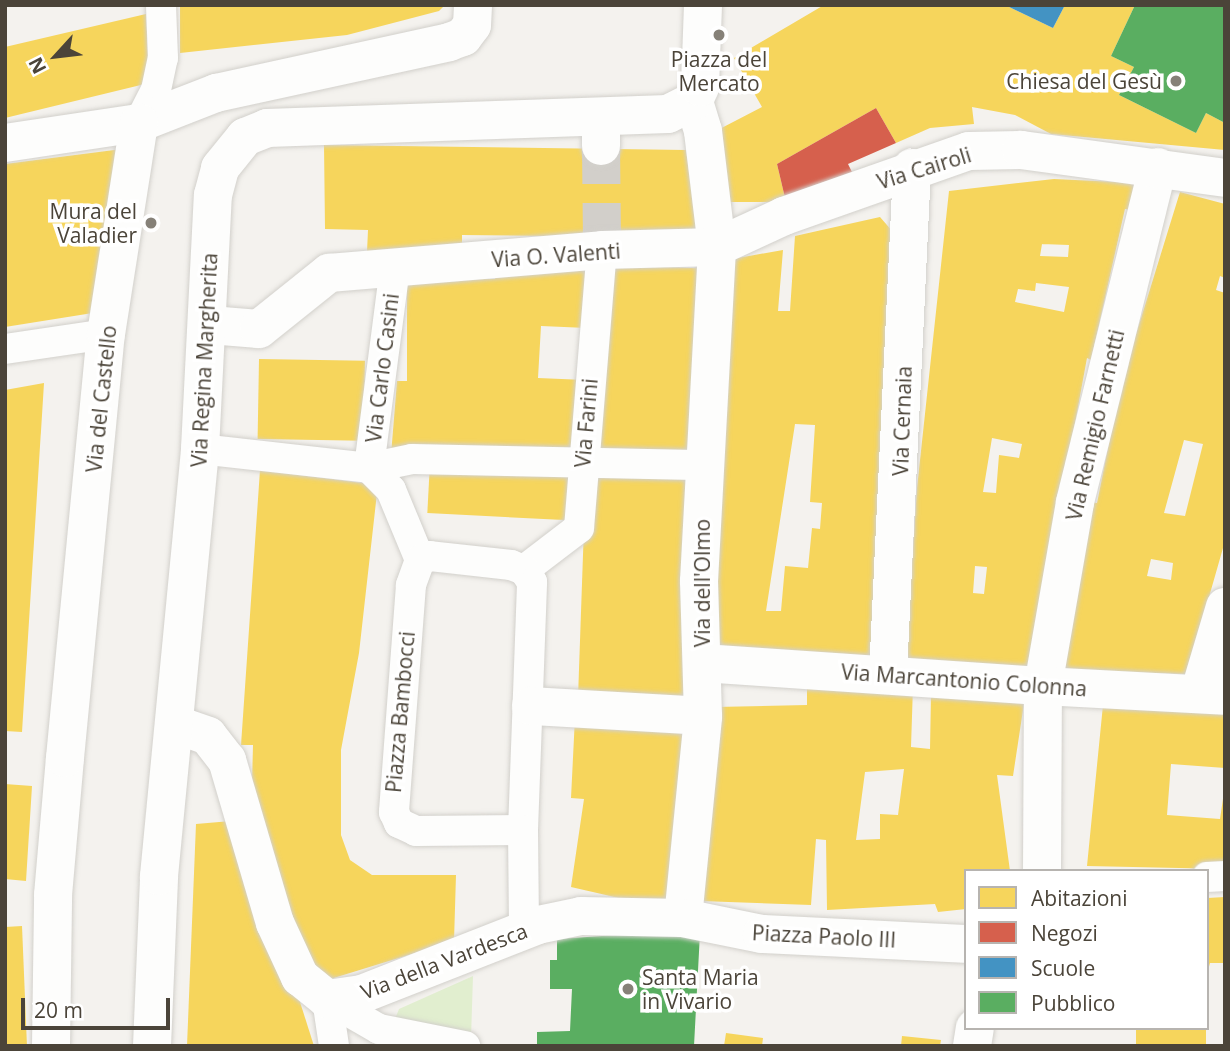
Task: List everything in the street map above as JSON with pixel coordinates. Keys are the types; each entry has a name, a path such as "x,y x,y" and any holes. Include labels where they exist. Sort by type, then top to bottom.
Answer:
{"street":[{"path":"5,143 139,123 216,93 449,42 463,37 472,25 473,5"},
{"path":"694,101 700,87 703,5"},
{"name":"Via Regina Margherita","path":"152,1046 159,876 210,325 213,195 220,168 245,137 267,128 601,132 668,114 694,101"},
{"name":"Via dell'Olmo","path":"683,918 703,716 699,581 717,247 703,131 694,101"},
{"name":"Via del Castello","path":"51,1046 57,850 106,334 139,123"},
{"name":"Via Cairoli","path":"717,247 912,168 969,151 997,149 1158,167 1225,178"},
{"name":"Via Remigio Farnetti","path":"1042,869 1043,686 1076,502 1158,167"},
{"name":"Via Cernaia","path":"888,674 912,168"},
{"name":"Via O. Valenti","path":"210,325 259,329 329,273 602,243 717,247"},
{"path":"1212,695 1225,607"},
{"name":"Via Marcantonio Colonna","path":"703,663 1212,695"},
{"path":"531,706 703,716"},
{"path":"174,724 208,736 227,760 275,923 300,977 327,999"},
{"name":"Via della Vardesca","path":"327,999 362,994 524,931 581,916 683,918"},
{"name":"Piazza Paolo III","path":"683,918 762,934 964,944"}],"lane":[{"path":"139,123 156,90 163,58 161,5"},
{"name":"Via Farini","path":"524,570 579,528 582,461 602,243"},
{"name":"Via Carlo Casini","path":"369,468 395,267"},
{"path":"5,349 106,334"},
{"path":"200,449 369,468 412,459 704,465"},
{"path":"369,468 391,490 420,560 441,555 524,570 534,594 531,706 523,830 524,931"},
{"name":"Piazza Bambocci","path":"420,560 411,585 394,813 399,823 416,831 523,830"},
{"path":"327,999 334,1046"},
{"path":"327,999 379,1029 465,1046"}],"green space":[{"path":"473,976 471,1038 395,1019 399,1009"}],"building: Abitazioni":[{"path":"180,5 445,5 439,11 347,35 180,53"},
{"path":"824,5 1005,5 1053,28 1065,5 1135,5 1111,56 1134,67 1119,95 1196,133 1206,113 1225,123 1225,150 1051,134 1015,115 972,107 974,124 930,128 896,143 876,108 777,164 786,202 714,202 710,134 762,107 734,58"},
{"path":"146,14 149,83 5,118 5,47"},
{"path":"324,145 686,150 699,238 462,235 462,252 367,252 368,230 325,229"},
{"path":"122,149 99,312 5,327 5,164"},
{"path":"1054,179 1139,183 1132,210 1125,209 1091,360 1087,358 1031,663 1024,667 906,660 917,488 949,191","holes":["1042,244 1069,245 1068,257 1040,256","1036,283 1069,287 1064,312 1015,302 1018,289 1035,291","992,438 1022,444 1019,458 999,455 996,493 983,492","975,566 987,567 984,594 973,593"]},
{"path":"1180,192 1225,204 1225,278 1220,276 1216,290 1225,293 1225,541 1187,674 1060,671 1089,502 1097,503 1121,383","holes":["1184,440 1203,444 1185,516 1164,513","1151,559 1173,563 1171,580 1147,576"]},
{"path":"880,217 893,232 872,659 711,649 726,260 783,250 778,311 790,311 795,236","holes":["795,424 815,425 810,502 822,503 820,529 812,528 808,568 785,566 781,611 766,611"]},
{"path":"606,265 705,268 698,455 599,452"},
{"path":"594,266 587,328 541,326 538,378 585,380 576,451 391,455 397,381 407,381 407,280 495,279 494,273"},
{"path":"259,359 365,361 364,441 258,439"},
{"path":"44,383 22,732 5,731 5,390"},
{"path":"430,462 577,470 574,521 427,513"},
{"path":"586,469 692,473 684,704 578,700"},
{"path":"260,470 370,484 377,493 359,653 341,750 341,835 350,860 372,875 456,875 454,941 311,985 252,782 253,745 241,745"},
{"path":"807,682 913,686 911,747 930,749 931,695 1025,697 1013,776 997,775 1010,869 964,869 964,909 938,912 935,904 827,910 826,840 816,839 811,905 700,901 715,707 807,705","holes":["904,769 898,815 880,814 880,839 856,840 865,772"]},
{"path":"1103,705 1225,714 1225,768 1171,764 1167,815 1220,819 1225,785 1225,869 1087,866"},
{"path":"575,717 691,723 671,910 571,887 584,799 571,798"},
{"path":"5,784 32,786 26,881 5,879"},
{"path":"231,821 293,980 314,1046 187,1046 196,824"},
{"path":"1225,897 1225,963 1210,963 1209,967 1209,898"},
{"path":"22,926 27,1046 5,1046 5,927"},
{"path":"1136,1030 1206,1030 1206,1046 1136,1046"},
{"path":"726,1033 763,1038 762,1046 724,1046"},
{"path":"902,1036 941,1040 940,1046 901,1046"}],"building: Negozi":[{"path":"876,108 896,143 848,164 854,176 786,202 777,164"}],"building: Scuole":[{"path":"1005,5 1065,5 1053,28"}],"building: Pubblico":[{"name":"Chiesa del Gesù","path":"1135,5 1225,5 1225,123 1206,113 1196,133 1119,95 1134,67 1111,56"},
{"name":"Santa Maria in Vivario","path":"662,932 700,933 694,1046 537,1046 537,1032 570,1031 572,989 550,989 550,960 557,960 557,939"}],"tunnel":[{"path":"601,146 602,236"}],"place":[{"name":"Piazza del Mercato","path":"719,35"},
{"name":"Chiesa del Gesù","path":"1176,81"},
{"name":"Mura del Valadier","path":"151,223"},
{"name":"Santa Maria in Vivario","path":"628,989"}]}
